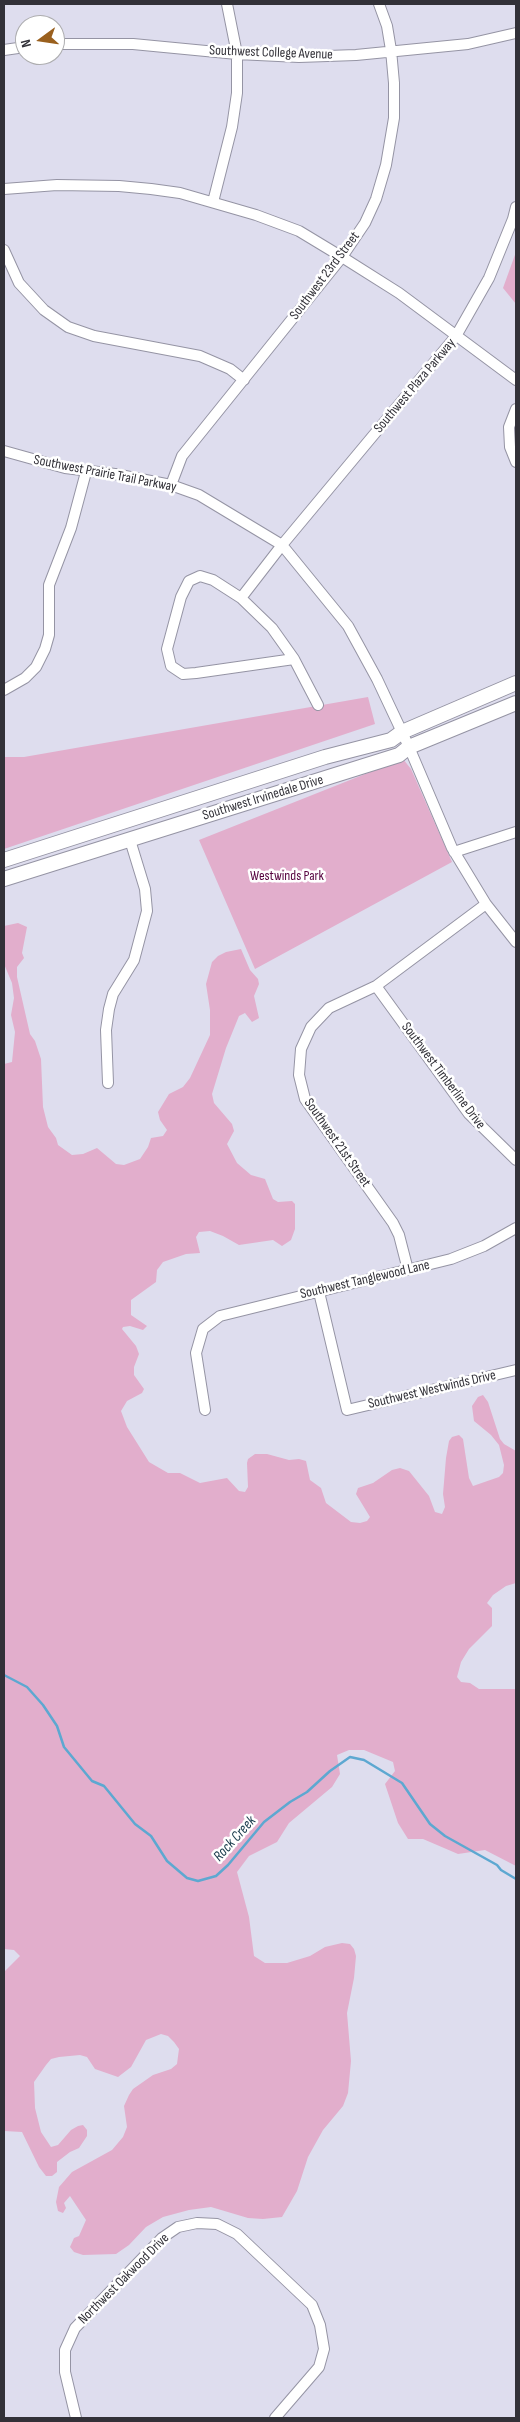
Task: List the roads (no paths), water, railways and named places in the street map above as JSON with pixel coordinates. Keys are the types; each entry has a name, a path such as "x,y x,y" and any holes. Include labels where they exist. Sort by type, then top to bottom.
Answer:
{"main road":[{"name":"Southwest Irvinedale Drive","path":"4,860 325,757 391,740 402,732 516,683"},
{"name":"Southwest Irvinedale Drive","path":"4,879 399,755 409,746 516,702"}],"street":[{"path":"212,202 232,126 237,93 237,54 227,4"},
{"name":"Southwest 23rd Street","path":"171,485 182,456 342,257 365,222 376,199 386,165 394,118 394,83 391,50 387,26 379,4"},
{"name":"Southwest College Avenue","path":"65,44 133,44 237,54 299,57 356,55 391,50 468,44 516,33"},
{"path":"4,189 58,185 119,186 180,193 256,214 299,231 399,293 516,380"},
{"name":"Southwest Plaza Parkway","path":"241,598 282,545 456,336 489,278 513,220 516,207"},
{"path":"4,250 19,283 44,310 68,327 94,336 200,356 230,369 244,380"},
{"path":"516,409 509,427 510,448 516,462"},
{"name":"Southwest Prairie Trail Parkway","path":"4,452 34,461 86,472 115,474 171,485 199,495 216,504 282,545 348,626 377,679 409,746 454,852 486,904 516,942"},
{"path":"4,690 25,678 36,667 45,649 49,635 49,585 70,528 86,472"},
{"path":"294,659 196,674 183,674 171,666 167,650 181,597 189,582 200,576 213,580 241,598 272,628 294,659 318,705"},
{"path":"454,852 516,832"},
{"path":"108,1083 106,1030 109,1009 114,994 134,960 147,911 145,888 130,840"},
{"name":"Southwest 21st Street","path":"408,1270 399,1235 393,1223 312,1112 305,1099 299,1075 301,1049 305,1036 318,1017 329,1008 365,993 376,986 486,904"},
{"name":"Southwest Timberline Drive","path":"376,986 469,1114 516,1160"},
{"name":"Southwest Tanglewood Lane","path":"205,1410 196,1353 203,1329 210,1322 232,1312 451,1259 475,1250 516,1228"},
{"name":"Southwest Westwinds Drive","path":"319,1292 347,1410 516,1370"},
{"name":"Northwest Oakwood Drive","path":"76,2418 64,2372 65,2350 74,2328 162,2238 178,2227 198,2223 217,2224 237,2234 312,2305 320,2325 324,2349 319,2367 275,2418"}],"waterway":[{"name":"Rock Creek","path":"4,1675 27,1687 43,1705 57,1726 64,1747 92,1781 104,1786 135,1824 151,1836 167,1861 187,1878 198,1881 216,1876 228,1865 264,1822 290,1802 307,1792 330,1771 350,1757 364,1760 402,1783 430,1824 445,1836 497,1865 501,1870 516,1879"}],"park label":[{"name":"Westwinds Park","path":"287,876"}]}
